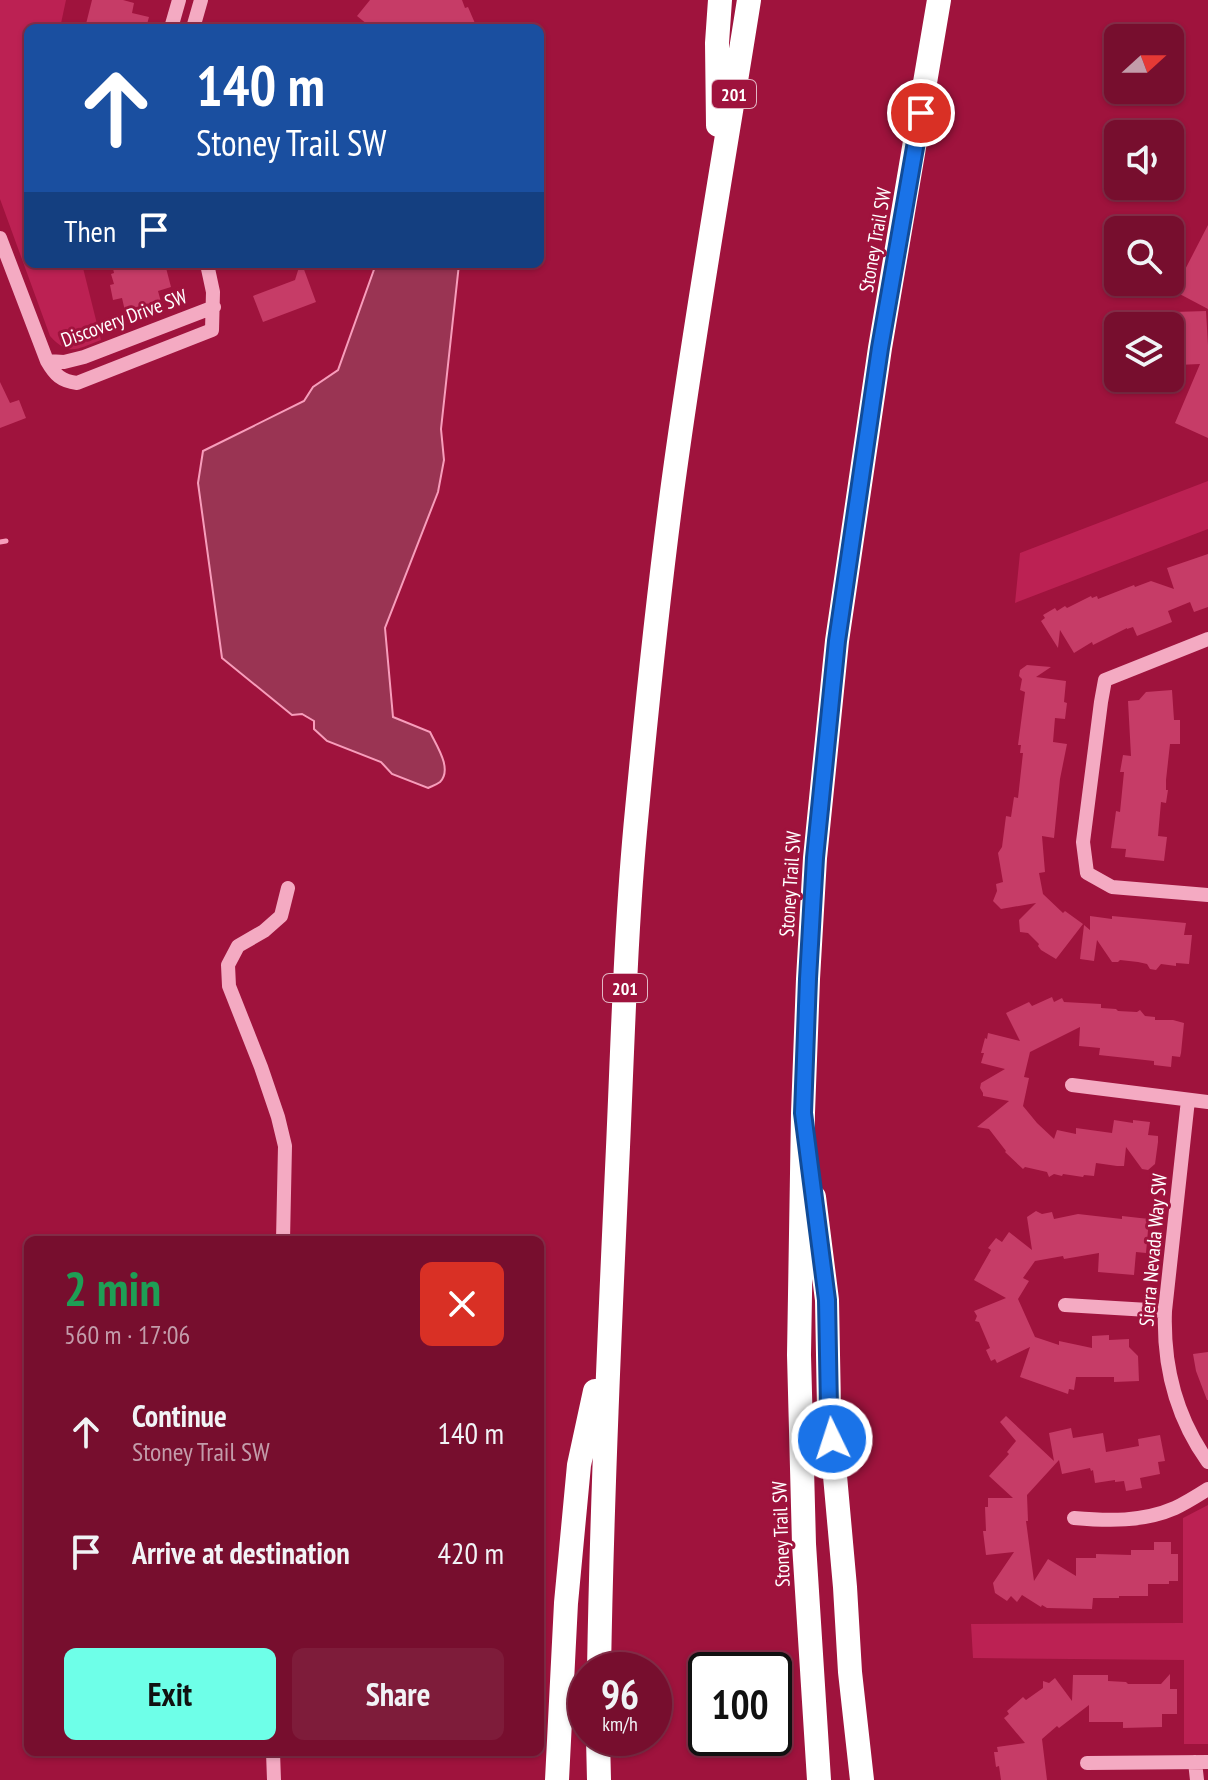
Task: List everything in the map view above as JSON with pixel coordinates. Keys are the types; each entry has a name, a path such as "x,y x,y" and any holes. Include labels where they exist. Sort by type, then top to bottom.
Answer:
{"highway":[{"path":"719,189 717,43 720,0"},
{"name":"201","path":"599,1652 608,1330 636,816 672,491 749,0"},
{"name":"Stoney Trail SW","path":"819,1780 804,1544 799,1355 803,1113 815,858 837,641 880,348 939,0"},
{"path":"803,1113 827,1300 829,1409 862,1780"},
{"path":"557,1780 566,1603 579,1465 608,1330"},
{"path":"850,1672 869,1780"},
{"path":"598,1756 599,1780"}],"street":[{"path":"172,24 179,0"},
{"path":"194,24 201,0"},
{"name":"Discovery Drive SW","path":"0,238 47,361 55,375 66,382 77,383 212,330 213,292 208,268"},
{"name":"Discovery Drive SW","path":"47,361 64,362 84,357 214,307"},
{"path":"1208,639 1105,680 1083,842 1087,873 1112,887 1208,895"},
{"path":"283,1236 285,1146 261,1067 229,986 228,965 238,946 264,931 281,916 288,888"},
{"path":"1072,1085 1208,1102"},
{"name":"Sierra Nevada Way SW","path":"1188,1100 1165,1311 1165,1354 1174,1397 1189,1432 1208,1462"},
{"path":"1065,1305 1165,1311"},
{"path":"1074,1518 1106,1521 1138,1518 1174,1509 1208,1489"},
{"path":"273,1756 274,1780"},
{"path":"1087,1763 1202,1762 1197,1780"}],"shaded area":[{"path":"0,0 66,0 61,24 24,24 24,265 0,199"},
{"path":"25,268 83,268 101,340 68,349 50,336"},
{"path":"375,268 459,268 441,429 444,460 438,492 385,628 393,717 430,732 444,764 444,777 428,788 392,774 381,762 327,741 314,729 314,721 302,714 292,715 222,658 198,483 203,451 304,401 313,387 338,370"},
{"path":"1208,481 1208,529 1015,603 1020,553"},
{"path":"1208,1505 1208,1744 1184,1744 1184,1660 973,1658 971,1624 1183,1623 1183,1518"}],"building":[{"path":"92,0 134,3 132,13 149,17 147,24 86,24"},
{"path":"370,0 462,0 475,24 367,24 357,16"},
{"path":"1208,225 1208,309 1183,296 1184,272"},
{"path":"113,268 166,268 171,287 158,291 161,302 125,311 122,298 113,300 110,285 114,284 111,274 114,273"},
{"path":"299,268 303,268 316,302 263,322 253,296 295,280"},
{"path":"1206,311 1208,438 1175,423 1200,364 1184,365 1184,312 1174,312"},
{"path":"0,382 10,403 19,400 26,418 0,428"},
{"path":"1208,554 1208,607 1194,612 1190,602 1168,611 1172,622 1137,636 1133,627 1127,628 1074,653 1060,630 1058,648 1041,621 1045,618 1043,615 1055,608 1057,611 1091,596 1098,599 1134,585 1151,581 1174,589 1167,568"},
{"path":"1027,665 1051,667 1036,677 1066,681 1065,719 1055,718 1053,742 1067,744 1054,838 1042,836 1045,872 1039,873 1043,894 1063,913 1065,911 1083,924 1056,959 1041,950 1028,933 1020,932 1019,920 1036,903 1001,909 993,901 996,884 1003,882 998,853 1002,847 1006,816 1011,817 1014,797 1018,798 1023,753 1020,753 1021,745 1018,745 1025,692 1020,690 1022,679 1019,676 1020,670"},
{"path":"1172,690 1174,720 1180,720 1180,744 1170,744 1166,803 1161,802 1158,836 1167,837 1164,861 1125,857 1126,849 1111,848 1116,811 1120,812 1123,755 1131,756 1128,701 1139,700 1146,692"},
{"path":"1090,916 1186,923 1184,935 1192,935 1189,964 1161,964 1156,970 1138,962 1112,962 1097,940 1094,961 1080,959 1084,925 1090,930"},
{"path":"1052,997 1054,1002 1062,998 1064,1002 1101,1004 1101,1008 1118,1011 1140,1010 1145,1016 1155,1017 1155,1020 1184,1023 1180,1057 1172,1056 1171,1067 1154,1065 1154,1061 1099,1055 1100,1048 1079,1046 1080,1027 1030,1052 1024,1077 1029,1078 1023,1106 1037,1123 1054,1139 1057,1130 1076,1134 1076,1128 1112,1133 1114,1120 1150,1122 1148,1135 1158,1136 1158,1142 1155,1164 1148,1170 1142,1169 1126,1147 1124,1166 1096,1163 1094,1176 1054,1174 1049,1177 1047,1172 1023,1169 1005,1152 989,1129 977,1127 1009,1101 983,1096 981,1083 1005,1069 981,1063 985,1038 988,1033 1020,1041 1006,1013 1029,1002 1032,1006"},
{"path":"1036,1211 1042,1214 1052,1212 1054,1219 1078,1214 1149,1219 1146,1253 1136,1252 1134,1275 1098,1272 1099,1253 1035,1261 1023,1278 1029,1281 1018,1299 1035,1337 1059,1345 1059,1341 1092,1348 1092,1336 1109,1335 1109,1340 1129,1339 1129,1347 1138,1356 1139,1381 1114,1382 1114,1377 1076,1377 1074,1390 1069,1389 1068,1394 1020,1377 1030,1347 997,1363 995,1359 991,1361 986,1350 990,1348 979,1322 975,1321 977,1316 974,1311 1006,1298 974,1280 991,1250 988,1248 996,1238 1002,1242 1009,1232 1032,1250 1027,1217"},
{"path":"1208,1352 1208,1400 1207,1400 1193,1354"},
{"path":"1006,1416 1054,1461 1049,1433 1071,1428 1073,1438 1103,1433 1106,1452 1139,1446 1138,1439 1160,1435 1165,1461 1158,1462 1160,1474 1140,1478 1142,1488 1126,1491 1124,1481 1095,1483 1090,1468 1062,1474 1059,1460 1027,1495 1026,1521 1034,1581 1048,1559 1076,1576 1076,1558 1096,1558 1096,1554 1131,1555 1131,1550 1154,1550 1154,1542 1171,1542 1171,1554 1178,1554 1178,1581 1148,1584 1148,1596 1093,1598 1092,1609 1047,1608 1022,1595 1017,1602 1011,1596 1007,1601 995,1593 993,1583 1014,1552 986,1555 983,1531 986,1531 985,1507 988,1507 988,1498 1013,1498 989,1476 1016,1441 1000,1422"},
{"path":"1170,1674 1170,1689 1177,1689 1177,1714 1162,1714 1162,1727 1123,1728 1123,1722 1089,1722 1089,1705 1042,1739 1047,1780 1001,1780 994,1752 998,1752 997,1747 1025,1743 1004,1718 1009,1714 1007,1711 1023,1697 1026,1700 1043,1688 1043,1681 1049,1683 1055,1678 1072,1701 1073,1675 1108,1675 1108,1681 1161,1684"}],"waterway":[{"path":"0,542 6,541"}],"route":[{"path":"832,1439 827,1300 803,1113 815,858 837,641 880,348 921,113"}]}
